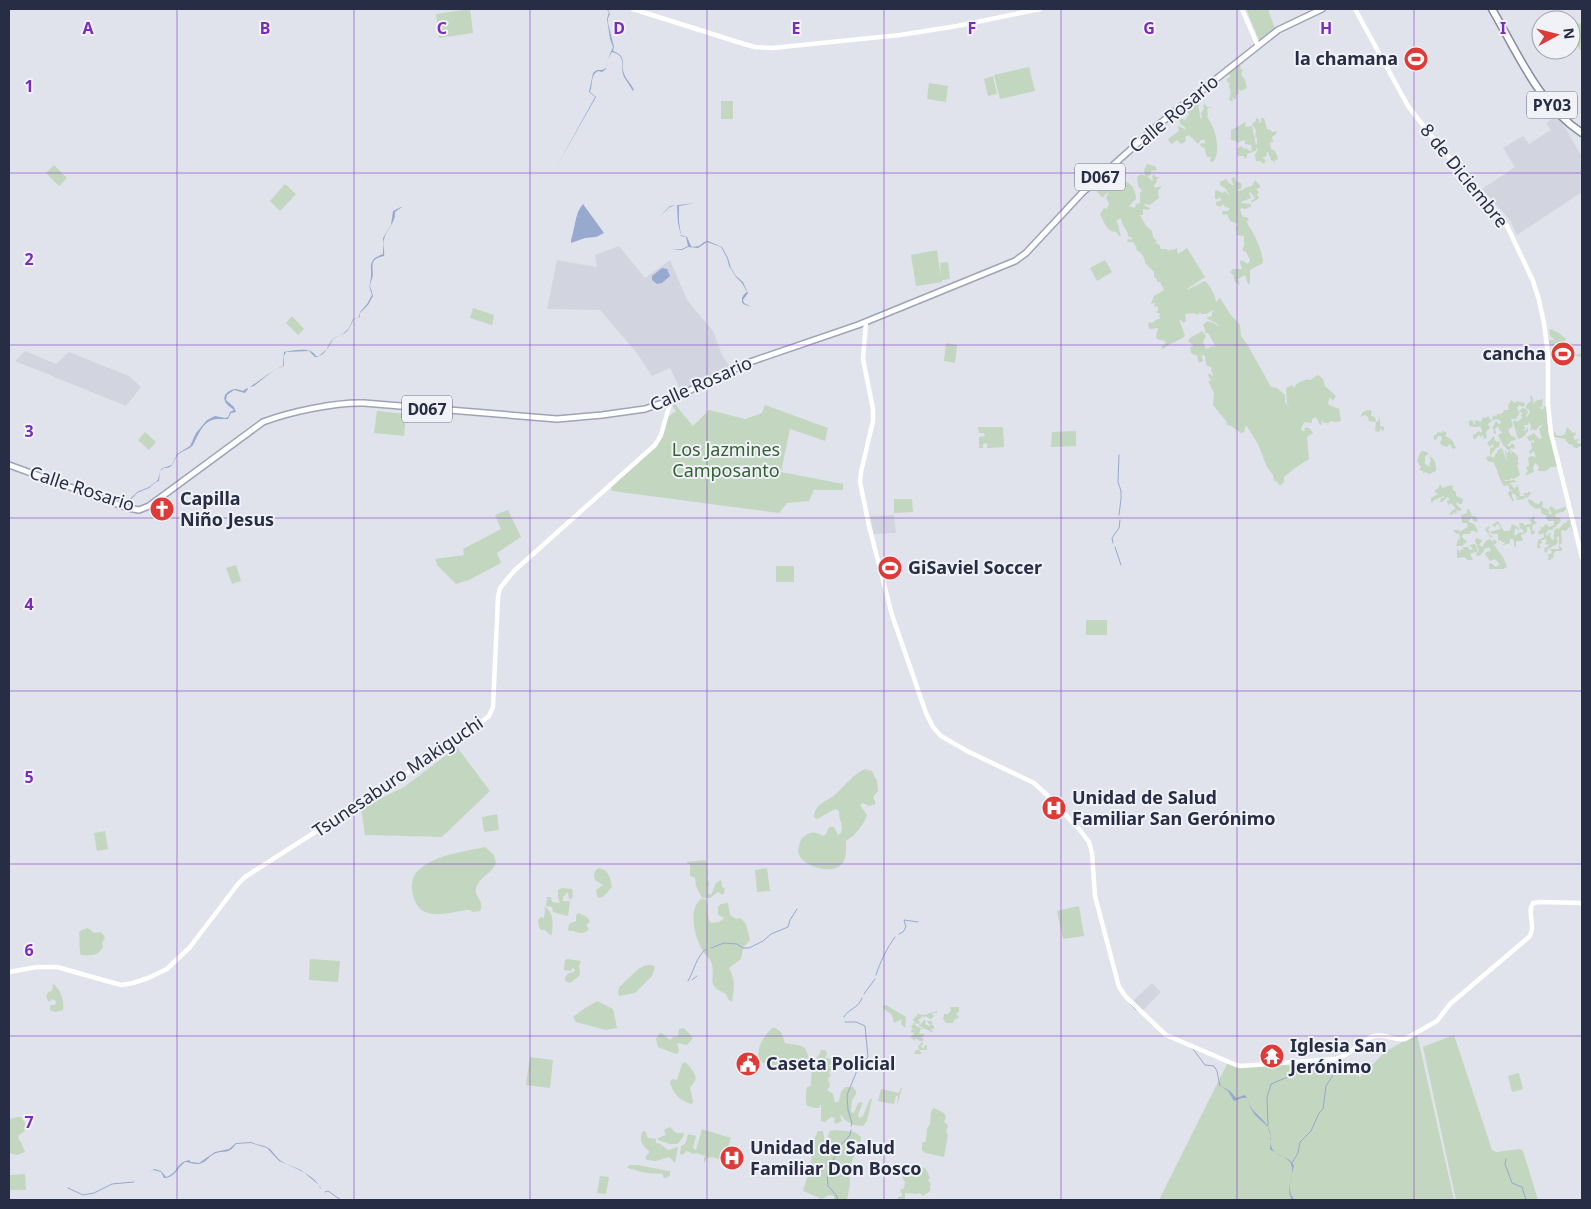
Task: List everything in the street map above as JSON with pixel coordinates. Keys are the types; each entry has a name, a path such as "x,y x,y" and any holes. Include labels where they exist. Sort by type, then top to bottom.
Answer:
{"highway":[{"name":"PY03","path":"1492,9 1543,94 1559,113 1582,133"}],"main road":[{"name":"Calle Rosario","path":"9,465 128,508 139,510 149,506 263,422 326,406 364,403 557,419 635,411 653,407 753,361 866,322 1010,264 1020,258 1082,193 1179,108 1285,25 1322,9"}],"street":[{"path":"633,9 762,48 800,46 926,32 1040,9"},
{"path":"1242,9 1258,46"},
{"name":"8 de Diciembre","path":"1355,9 1408,106 1507,226 1533,281 1544,323 1548,355 1549,424 1582,558"},
{"path":"866,322 863,359 873,409 873,421 860,482 884,588 894,623 926,713 932,727 941,736 981,759 1034,784 1060,808 1086,838 1092,853 1095,896 1119,987 1126,997 1161,1032 1241,1066 1336,1059 1347,1056 1365,1040 1375,1036 1382,1035 1400,1040 1405,1039 1437,1021 1450,1004 1529,937 1533,929 1531,905 1540,902 1582,903"},
{"name":"Tsunesaburo Makiguchi","path":"9,972 36,967 58,967 124,985 141,981 163,971 190,947 245,876 446,748 489,716 493,710 494,702 498,597 500,588 514,571 655,445 661,435 671,400"}],"shaded area":[{"path":"1556,116 1563,124 1582,157 1582,192 1517,235 1509,219 1482,189 1515,167 1503,148 1523,136 1529,144 1551,130 1546,123"},
{"path":"619,246 645,278 670,260 687,300 713,331 722,355 730,367 681,391 670,368 652,376 636,352 600,310 547,309 557,260 597,267 595,255"},
{"path":"25,351 56,364 69,352 129,376 141,387 126,406 15,361"},
{"path":"894,515 896,533 874,534 870,516"},
{"path":"1152,983 1161,992 1142,1011 1133,1001"}],"green space":[{"path":"470,9 473,33 439,38 436,14"},
{"path":"1246,9 1268,9 1275,29 1259,40"},
{"path":"1582,22 1582,53 1581,51"},
{"path":"1239,63 1240,69 1243,70 1241,74 1247,88 1241,91 1238,89 1239,93 1236,99 1232,97 1233,101 1230,101 1230,83 1227,82 1227,79 1231,76 1228,74"},
{"path":"1029,67 1035,91 1000,99 994,75"},
{"path":"993,76 997,94 988,96 984,79"},
{"path":"929,83 948,86 946,102 927,99"},
{"path":"721,101 733,101 733,119 721,119"},
{"path":"1195,102 1198,102 1202,119 1201,113 1205,104 1207,107 1214,107 1207,110 1207,116 1213,127 1217,142 1217,153 1213,162 1210,161 1211,157 1207,157 1204,147 1202,148 1200,144 1205,144 1205,140 1201,140 1198,144 1189,135 1185,137 1186,141 1181,144 1177,140 1172,144 1168,139 1179,131 1178,126 1187,130 1180,124 1180,121 1174,118 1176,116 1185,120 1189,114 1185,109 1190,108"},
{"path":"1256,118 1260,120 1258,124 1261,122 1261,118 1264,118 1267,129 1272,132 1277,131 1272,137 1273,142 1270,142 1271,149 1275,151 1278,158 1275,162 1271,160 1268,152 1266,153 1267,156 1262,158 1266,160 1264,164 1256,161 1257,148 1255,151 1247,154 1245,159 1244,156 1238,156 1237,154 1238,148 1241,146 1252,151 1251,145 1245,144 1245,140 1238,144 1236,141 1231,140 1231,130 1246,122 1245,127 1252,126 1256,145 1256,130 1252,125"},
{"path":"1147,164 1155,166 1157,170 1151,171 1148,177 1152,181 1154,174 1156,177 1160,177 1156,180 1155,188 1162,186 1158,191 1159,198 1150,205 1144,204 1150,208 1149,210 1143,209 1143,215 1140,215 1146,226 1152,231 1153,237 1157,241 1155,243 1159,244 1161,249 1170,251 1177,248 1178,254 1187,248 1205,277 1187,290 1205,281 1209,285 1216,302 1220,298 1240,325 1241,336 1271,387 1277,388 1285,395 1285,402 1291,411 1287,404 1286,388 1292,385 1294,388 1300,382 1310,380 1318,375 1323,379 1325,386 1336,396 1333,401 1330,397 1328,403 1339,409 1341,421 1324,423 1321,420 1322,424 1320,425 1316,417 1312,419 1312,423 1303,422 1302,431 1305,431 1306,427 1313,433 1307,437 1309,459 1284,477 1284,482 1281,485 1274,481 1258,444 1246,425 1244,432 1241,433 1227,425 1213,405 1214,393 1208,381 1211,381 1209,373 1214,377 1212,368 1206,365 1205,356 1201,354 1203,361 1199,363 1197,355 1191,353 1190,347 1194,346 1188,341 1202,331 1206,336 1203,342 1206,349 1213,346 1216,347 1208,333 1205,333 1203,325 1207,321 1214,323 1220,328 1216,323 1206,318 1212,316 1212,312 1215,309 1206,314 1201,314 1200,312 1198,315 1194,313 1185,314 1186,320 1184,323 1179,319 1185,336 1163,349 1161,347 1166,343 1157,339 1158,328 1150,329 1148,326 1149,322 1152,323 1161,318 1159,317 1160,314 1155,312 1158,311 1158,306 1154,307 1155,303 1151,304 1154,296 1164,290 1160,282 1157,282 1157,279 1154,277 1154,272 1145,263 1145,259 1136,250 1137,248 1133,242 1127,242 1128,239 1131,240 1132,238 1128,236 1121,218 1116,221 1120,237 1116,232 1108,228 1100,214 1104,208 1107,209 1109,203 1106,198 1109,191 1103,197 1100,196 1095,188 1097,186 1105,186 1101,181 1103,178 1108,178 1108,181 1105,182 1108,184 1108,182 1111,183 1113,181 1116,184 1116,174 1120,183 1129,183 1134,189 1136,199 1129,206 1135,208 1136,204 1140,203 1140,192 1142,191 1138,186 1137,177 1141,174 1145,176 1144,170"},
{"path":"54,165 67,178 59,186 46,173"},
{"path":"1234,177 1242,186 1237,191 1252,186 1255,180 1261,187 1256,189 1259,192 1257,195 1259,198 1251,203 1255,198 1250,192 1251,198 1241,203 1251,204 1251,206 1246,209 1241,208 1240,210 1243,217 1247,217 1249,221 1247,221 1248,225 1258,243 1263,259 1263,263 1250,270 1250,284 1248,284 1245,275 1238,279 1240,285 1238,284 1230,272 1233,269 1242,269 1241,260 1248,264 1250,260 1246,252 1242,250 1244,236 1237,235 1236,228 1238,224 1230,221 1227,214 1223,215 1222,211 1228,211 1230,208 1225,207 1223,204 1220,207 1216,205 1216,202 1222,200 1219,197 1215,199 1216,190 1223,193 1225,191 1230,197 1226,189 1220,185 1220,182 1226,179 1234,186 1231,178"},
{"path":"285,184 296,194 280,211 270,201"},
{"path":"937,250 941,278 940,263 948,262 950,279 916,286 911,255"},
{"path":"1105,260 1112,272 1097,281 1090,268"},
{"path":"473,308 494,315 492,325 470,318"},
{"path":"292,316 304,329 298,335 286,323"},
{"name":"cancha","path":"1551,329 1566,339 1563,346 1572,343 1576,355 1582,353 1582,357 1577,356 1554,364 1550,351 1559,347 1549,344 1549,340 1555,340 1550,336 1549,330"},
{"path":"946,343 957,345 955,363 944,361"},
{"path":"1530,396 1532,396 1534,405 1535,401 1543,399 1542,407 1539,407 1541,409 1544,406 1547,408 1548,432 1556,457 1556,467 1551,467 1546,471 1538,471 1539,466 1535,463 1533,467 1534,472 1525,474 1528,471 1526,468 1529,465 1528,458 1531,456 1536,457 1534,451 1530,454 1529,451 1532,449 1531,443 1534,443 1534,440 1529,441 1527,437 1534,433 1538,438 1542,439 1539,429 1543,425 1539,426 1536,431 1533,429 1530,431 1531,425 1529,422 1528,425 1524,425 1525,429 1523,430 1525,431 1528,427 1528,431 1523,437 1518,439 1513,422 1515,420 1517,422 1522,418 1521,415 1523,413 1520,412 1516,419 1511,419 1513,426 1508,430 1516,440 1511,441 1507,446 1510,446 1512,443 1515,446 1514,449 1511,448 1510,450 1511,454 1511,450 1518,456 1518,463 1520,464 1517,465 1520,475 1505,481 1515,480 1516,483 1509,484 1514,489 1518,485 1520,496 1524,496 1524,493 1529,491 1531,494 1527,498 1516,500 1519,497 1516,498 1516,495 1512,493 1513,502 1508,492 1513,490 1510,490 1508,485 1504,486 1493,462 1487,460 1486,457 1494,458 1499,449 1502,448 1507,462 1505,450 1507,454 1509,451 1503,445 1498,435 1503,432 1500,431 1498,426 1495,429 1496,434 1493,433 1494,429 1492,429 1496,421 1499,424 1501,423 1500,420 1495,419 1493,421 1494,415 1496,417 1497,414 1500,414 1500,417 1504,410 1509,410 1508,406 1511,400 1515,403 1517,401 1525,403 1524,407 1519,405 1517,408 1519,412 1522,408 1526,409 1528,412 1527,417 1530,412 1526,408 1527,404 1531,401"},
{"name":"Los Jazmines Camposanto","path":"674,403 693,426 709,410 745,419 762,413 765,405 828,428 825,441 790,429 781,472 843,484 843,490 814,490 809,501 787,503 779,513 612,491 611,487 656,446 668,417 676,411 672,405"},
{"path":"377,411 406,414 404,436 374,433"},
{"path":"1372,411 1371,416 1375,417 1376,422 1369,421 1365,415 1360,417 1363,412"},
{"path":"1488,416 1492,421 1488,424 1490,428 1486,432 1487,438 1484,439 1483,435 1481,437 1479,435 1473,439 1473,435 1479,431 1481,433 1482,430 1480,426 1469,426 1469,421 1472,420 1475,425 1475,420 1481,422 1483,417 1486,418"},
{"path":"1380,417 1380,426 1384,427 1384,430 1382,431 1381,428 1379,432 1375,431 1376,422"},
{"path":"978,427 1003,427 1004,447 987,448 987,443 983,444 983,448 979,448 979,437 985,436 984,433 979,433"},
{"path":"1567,427 1573,433 1575,432 1576,435 1573,436 1575,440 1580,440 1577,443 1582,445 1577,448 1573,447 1566,439 1554,437 1554,432 1556,435 1561,436 1565,434"},
{"path":"1076,431 1076,446 1051,447 1052,432"},
{"path":"1442,431 1447,433 1445,436 1452,440 1456,448 1453,449 1450,444 1447,447 1441,445 1441,436 1434,440 1434,435 1438,432 1442,433"},
{"path":"145,432 156,442 149,450 138,440"},
{"path":"1494,436 1493,442 1495,440 1497,442 1500,441 1499,447 1490,456 1490,448 1494,447 1492,444 1490,447 1487,443"},
{"path":"1422,451 1429,454 1425,456 1425,464 1431,467 1429,456 1431,457 1435,462 1436,471 1423,474 1423,471 1419,470 1421,467 1417,461"},
{"path":"1439,485 1442,488 1452,485 1456,496 1463,499 1462,504 1458,502 1456,504 1462,510 1456,510 1456,514 1454,512 1452,515 1449,514 1456,509 1451,503 1449,505 1447,502 1450,500 1448,497 1442,502 1440,502 1441,498 1444,498 1444,496 1431,502 1431,498 1438,494 1435,490 1439,488"},
{"path":"894,499 912,499 913,512 894,513"},
{"path":"1528,499 1539,504 1541,501 1543,502 1542,507 1549,510 1549,514 1552,514 1549,508 1551,506 1556,510 1566,507 1565,511 1555,514 1561,521 1552,530 1548,530 1546,534 1547,537 1551,533 1552,540 1554,539 1554,531 1557,528 1559,529 1570,519 1572,522 1570,523 1574,531 1572,531 1571,526 1566,531 1562,530 1562,543 1559,545 1559,536 1556,538 1557,544 1548,549 1547,553 1544,551 1545,547 1547,548 1549,545 1546,545 1545,538 1541,540 1542,543 1539,545 1541,548 1537,548 1538,540 1544,537 1543,533 1539,535 1538,532 1541,530 1540,527 1542,528 1546,524 1549,527 1554,525 1554,521 1548,521 1547,516 1541,513 1541,508 1536,509 1529,504"},
{"path":"1467,509 1478,520 1477,522 1473,521 1472,517 1468,522 1474,524 1478,531 1476,533 1471,531 1470,534 1463,534 1462,537 1467,542 1462,546 1456,546 1460,539 1459,533 1457,534 1454,530 1459,530 1459,532 1468,527 1467,523 1462,523 1461,515 1467,513"},
{"path":"508,510 521,537 497,553 501,563 469,580 456,584 438,566 435,559 464,555 463,549 501,529 495,515"},
{"path":"1534,516 1534,520 1537,523 1533,525 1532,530 1535,531 1534,534 1531,534 1530,527 1527,527 1527,532 1521,535 1523,541 1516,541 1516,548 1513,539 1510,539 1510,543 1503,545 1505,542 1498,541 1498,534 1490,532 1501,528 1498,524 1495,526 1496,528 1492,525 1498,521 1504,531 1510,531 1512,524 1519,528 1519,531 1515,529 1514,535 1524,531 1520,528 1519,523 1526,526 1531,524 1529,520"},
{"path":"1489,526 1488,530 1490,532 1488,533 1492,536 1491,538 1485,529"},
{"path":"1476,538 1482,540 1479,545 1483,547 1487,540 1490,539 1493,542 1493,539 1495,540 1497,542 1494,545 1503,557 1507,567 1503,569 1489,569 1489,564 1491,563 1496,567 1500,564 1495,559 1490,561 1485,554 1491,551 1489,547 1484,549 1481,555 1477,556 1476,553 1479,551 1475,541"},
{"path":"1475,544 1478,551 1470,554 1473,560 1468,560 1464,557 1457,558 1457,548 1460,552 1461,549 1464,550 1462,547 1468,547 1470,550 1473,549 1469,545"},
{"path":"1559,545 1562,551 1556,551 1553,554 1554,557 1550,560 1547,559 1549,558 1548,554 1552,552 1550,549 1559,549"},
{"path":"236,565 241,581 232,584 226,568"},
{"path":"776,566 794,566 794,582 776,582"},
{"path":"1086,620 1107,620 1107,635 1086,635"},
{"path":"457,747 490,791 442,837 365,835 361,808 404,787"},
{"path":"865,769 872,771 877,781 878,791 873,797 876,804 869,806 863,803 860,805 867,815 857,832 846,841 844,862 837,868 822,869 814,867 801,858 798,852 801,840 807,834 812,833 823,836 829,827 834,827 838,835 842,829 839,811 833,810 817,819 814,817 817,808"},
{"path":"497,814 499,830 484,832 482,817"},
{"path":"105,831 108,849 97,851 94,833"},
{"path":"485,847 494,855 496,863 476,888 476,894 481,904 480,911 466,910 432,914 425,912 419,907 414,900 412,889 413,878 418,871 427,864 442,857"},
{"path":"705,860 709,882 708,893 711,895 716,883 721,880 722,887 725,889 723,895 718,892 710,898 702,898 696,886 695,878 690,876 690,865 686,862"},
{"path":"599,868 606,871 612,887 603,897 599,898 596,890 603,885 595,880 594,874"},
{"path":"767,868 770,891 757,892 755,870"},
{"path":"562,888 572,889 573,896 571,899 569,899 568,892 563,897 563,901 570,901 568,916 553,912 552,907 546,906 547,897 551,897 552,902 560,903 558,890"},
{"path":"701,899 705,899 707,902 708,917 711,923 719,922 725,918 718,915 718,907 721,904 728,903 730,915 736,919 741,918 746,924 750,940 743,948 741,959 729,968 734,981 732,1002 725,993 713,984 710,959 704,953 695,933 694,910"},
{"path":"543,906 547,908 552,918 553,926 552,934 550,935 539,927 538,920 541,917 544,918 545,909"},
{"path":"1079,906 1084,936 1063,939 1057,911"},
{"path":"579,913 588,918 590,922 586,925 589,929 584,933 568,930 569,924 576,921 576,915"},
{"path":"88,928 94,933 100,932 103,934 105,938 102,943 103,947 94,955 81,955 79,932"},
{"path":"310,959 340,961 338,982 309,980"},
{"path":"565,960 581,961 579,966 580,975 570,983 565,981 565,977 569,973 574,972 575,969 572,968 571,971 564,970"},
{"path":"652,965 655,967 652,976 635,993 619,996 619,988 629,978 642,967"},
{"path":"53,984 63,999 63,1010 55,1012 50,1010 50,1006 55,1005 56,1001 52,999 49,1002 46,997 48,992 52,991"},
{"path":"597,1001 613,1009 617,1028 606,1030 576,1022 573,1017"},
{"path":"886,1005 906,1017 905,1028 901,1024 902,1019 894,1023 892,1015 884,1009 883,1006"},
{"path":"950,1007 959,1007 959,1012 956,1013 959,1018 955,1019 953,1023 946,1023 943,1019 944,1014 948,1014 951,1010"},
{"path":"937,1011 937,1013 932,1013 934,1016 931,1019 923,1016 918,1020 919,1024 914,1023 921,1028 919,1034 924,1034 922,1038 924,1040 919,1041 916,1038 914,1041 910,1038 914,1034 911,1027 917,1014 924,1015"},
{"path":"924,1020 926,1021 925,1024 934,1026 934,1029 931,1029 933,1032 923,1028 922,1031 922,1027 919,1026"},
{"path":"684,1028 693,1038 687,1045 677,1043 678,1053 676,1054 658,1047 656,1039 659,1034 662,1033 670,1040 678,1036 679,1029"},
{"path":"772,1028 781,1032 785,1043 805,1048 809,1058 804,1060 802,1069 767,1065 759,1060 758,1051 761,1043"},
{"path":"1417,1034 1454,1200 1159,1200 1228,1062 1236,1066 1343,1058 1353,1073 1360,1077 1386,1051"},
{"path":"1454,1035 1492,1150 1496,1152 1520,1149 1523,1151 1538,1200 1456,1200 1423,1047"},
{"path":"922,1041 921,1047 924,1049 924,1046 927,1045 927,1050 919,1050 918,1045"},
{"path":"821,1050 825,1050 827,1053 825,1059 834,1060 834,1064 829,1065 833,1069 829,1072 831,1076 828,1078 830,1086 827,1090 833,1094 835,1103 839,1101 841,1092 845,1087 853,1087 856,1094 852,1100 851,1112 854,1113 858,1103 863,1102 858,1115 859,1118 863,1116 870,1099 872,1099 867,1121 863,1126 854,1125 846,1121 841,1115 842,1121 836,1124 834,1122 835,1118 831,1117 825,1122 821,1121 821,1104 819,1108 807,1106 807,1087 811,1086 813,1064"},
{"path":"916,1050 919,1050 922,1054 914,1054"},
{"path":"530,1057 553,1060 550,1088 526,1085"},
{"path":"685,1062 691,1068 696,1079 690,1088 692,1104 678,1096 670,1082 672,1079 677,1080 682,1064"},
{"path":"1519,1073 1523,1089 1512,1092 1508,1076"},
{"path":"901,1088 897,1106 898,1096 896,1096 894,1104 878,1101 881,1089 899,1093"},
{"path":"934,1108 944,1113 946,1117 944,1122 948,1125 944,1157 925,1153 922,1150 922,1143 926,1141 927,1129 930,1124 931,1111"},
{"path":"21,1117 25,1123 25,1131 18,1138 25,1152 17,1155 9,1153 9,1119"},
{"path":"670,1127 676,1133 684,1133 678,1144 670,1144 658,1140 658,1138 666,1135 664,1130"},
{"path":"702,1129 731,1138 724,1161 712,1157 707,1158 704,1163 706,1156 686,1151 683,1155 680,1154 681,1146 685,1144 688,1134 696,1136 693,1148 696,1150"},
{"path":"643,1131 645,1131 648,1138 656,1139 656,1143 668,1150 678,1147 675,1163 669,1157 656,1161 647,1160 645,1157 649,1151 644,1147 641,1140"},
{"path":"818,1131 823,1131 825,1142 829,1140 828,1135 830,1131 855,1132 861,1137 850,1167 850,1184 847,1200 834,1200 834,1196 829,1195 822,1199 803,1191 810,1168 814,1139"},
{"path":"629,1165 670,1171 670,1176 665,1178 663,1174 646,1173 627,1168"},
{"path":"920,1166 926,1169 930,1178 928,1180 931,1184 930,1191 923,1196 920,1193 905,1193 904,1200 898,1200 898,1197 902,1196 900,1190 904,1188 905,1183 902,1176 908,1175 905,1167 910,1167 914,1176 918,1174 916,1168"},
{"path":"25,1174 26,1190 9,1190 9,1175"},
{"path":"600,1176 609,1177 606,1194 597,1193"}],"water":[{"path":"606,9 608,9 610,14 608,23 614,47 613,51 618,53 622,58 623,72 633,91 624,77 623,73 622,59 620,56 612,52 608,59 613,47 607,19 609,12"},
{"path":"608,59 606,69 602,72 598,71 594,75 590,92 596,97 557,166 595,97 589,92 593,73 597,70 606,68"},
{"path":"696,203 679,206 681,235 687,237 692,247 699,246 708,241 722,247 731,268 743,282 748,293 743,300 744,303 751,307 742,302 742,298 747,292 729,266 721,247 707,242 698,248 688,247 682,250 672,250 688,246 686,237 681,236 678,223 677,205"},
{"path":"583,204 604,233 596,237 585,238 571,243 577,216"},
{"path":"402,207 395,212 393,222 385,235 383,243 383,238 391,225 393,211"},
{"path":"383,243 384,256 373,262 373,276 370,286 372,262 383,254"},
{"path":"662,268 667,269 670,276 662,283 657,284 652,280 652,276"},
{"path":"370,286 373,296 368,305 360,313 360,317 354,319 349,328 353,319 359,317 360,312 372,295"},
{"path":"306,350 310,351 316,356 319,356 315,357 309,351 286,352 284,366 274,370 283,366 284,352"},
{"path":"274,370 254,386 250,387"},
{"path":"235,389 243,391 248,389 245,393 234,390 227,395 226,400 234,407 236,412 231,413 228,419 215,419 208,422 201,429 193,445 178,454 172,465 177,454 190,446 196,433 207,420 215,416 228,417 230,412 234,410 227,405 224,399 230,390"},
{"path":"160,473 159,481 149,488 137,493 126,505 137,492 149,487 158,480"},
{"path":"1219,1085 1230,1091 1236,1098 1245,1095 1247,1098 1234,1101 1228,1091"},
{"path":"1247,1099 1252,1109 1268,1127 1255,1115 1250,1107"},
{"path":"251,1142 270,1149 280,1160 287,1164 279,1161 267,1148 251,1143 236,1144 230,1150 214,1154 200,1164 185,1162 168,1178 164,1178 161,1172 153,1170 148,1173 154,1169 161,1171 166,1177 185,1161 189,1160 199,1163 215,1152 229,1149 236,1143"},
{"path":"1283,1157 1292,1162 1294,1166 1292,1175 1290,1162"},
{"path":"304,1173 313,1178 318,1185"},
{"path":"1290,1185 1292,1197 1295,1200 1292,1200 1289,1190"}],"waterway":[{"path":"1119,455 1118,482 1121,491 1119,515"},
{"path":"1113,543 1112,538 1119,528 1120,520"},
{"path":"1115,547 1121,565"},
{"path":"711,948 724,943 737,944 743,948 749,948 763,941 771,934 788,927 797,909"},
{"path":"899,934 906,927 904,920 918,922"},
{"path":"876,975 884,955 895,937"},
{"path":"688,981 697,960 706,949"},
{"path":"692,980 697,976"},
{"path":"864,994 875,979"},
{"path":"844,1017 862,998"},
{"path":"1130,1004 1136,1010"},
{"path":"845,1022 856,1022 865,1026 868,1057 858,1068 847,1095 851,1126"},
{"path":"1193,1049 1205,1065 1214,1066 1220,1086"},
{"path":"1268,1126 1267,1097 1271,1084 1309,1068"},
{"path":"1292,1163 1298,1153 1300,1142 1311,1131 1319,1113 1323,1109 1326,1086 1335,1070"},
{"path":"838,1200 828,1186 827,1172 840,1146 850,1135 851,1130"},
{"path":"1506,1159 1505,1164 1512,1183 1522,1187 1526,1200"},
{"path":"68,1188 83,1195 94,1193 112,1184 134,1182"},
{"path":"325,1192 328,1191 341,1200"}],"place":[{"name":"la chamana","path":"1416,59"},
{"name":"cancha","path":"1563,354"},
{"name":"Capilla Niño Jesus","path":"162,509"},
{"name":"GiSaviel Soccer","path":"890,568"},
{"name":"Unidad de Salud Familiar San Gerónimo","path":"1054,808"},
{"name":"Iglesia San Jerónimo","path":"1272,1056"},
{"name":"Caseta Policial","path":"748,1064"},
{"name":"Unidad de Salud Familiar Don Bosco","path":"732,1158"}]}
